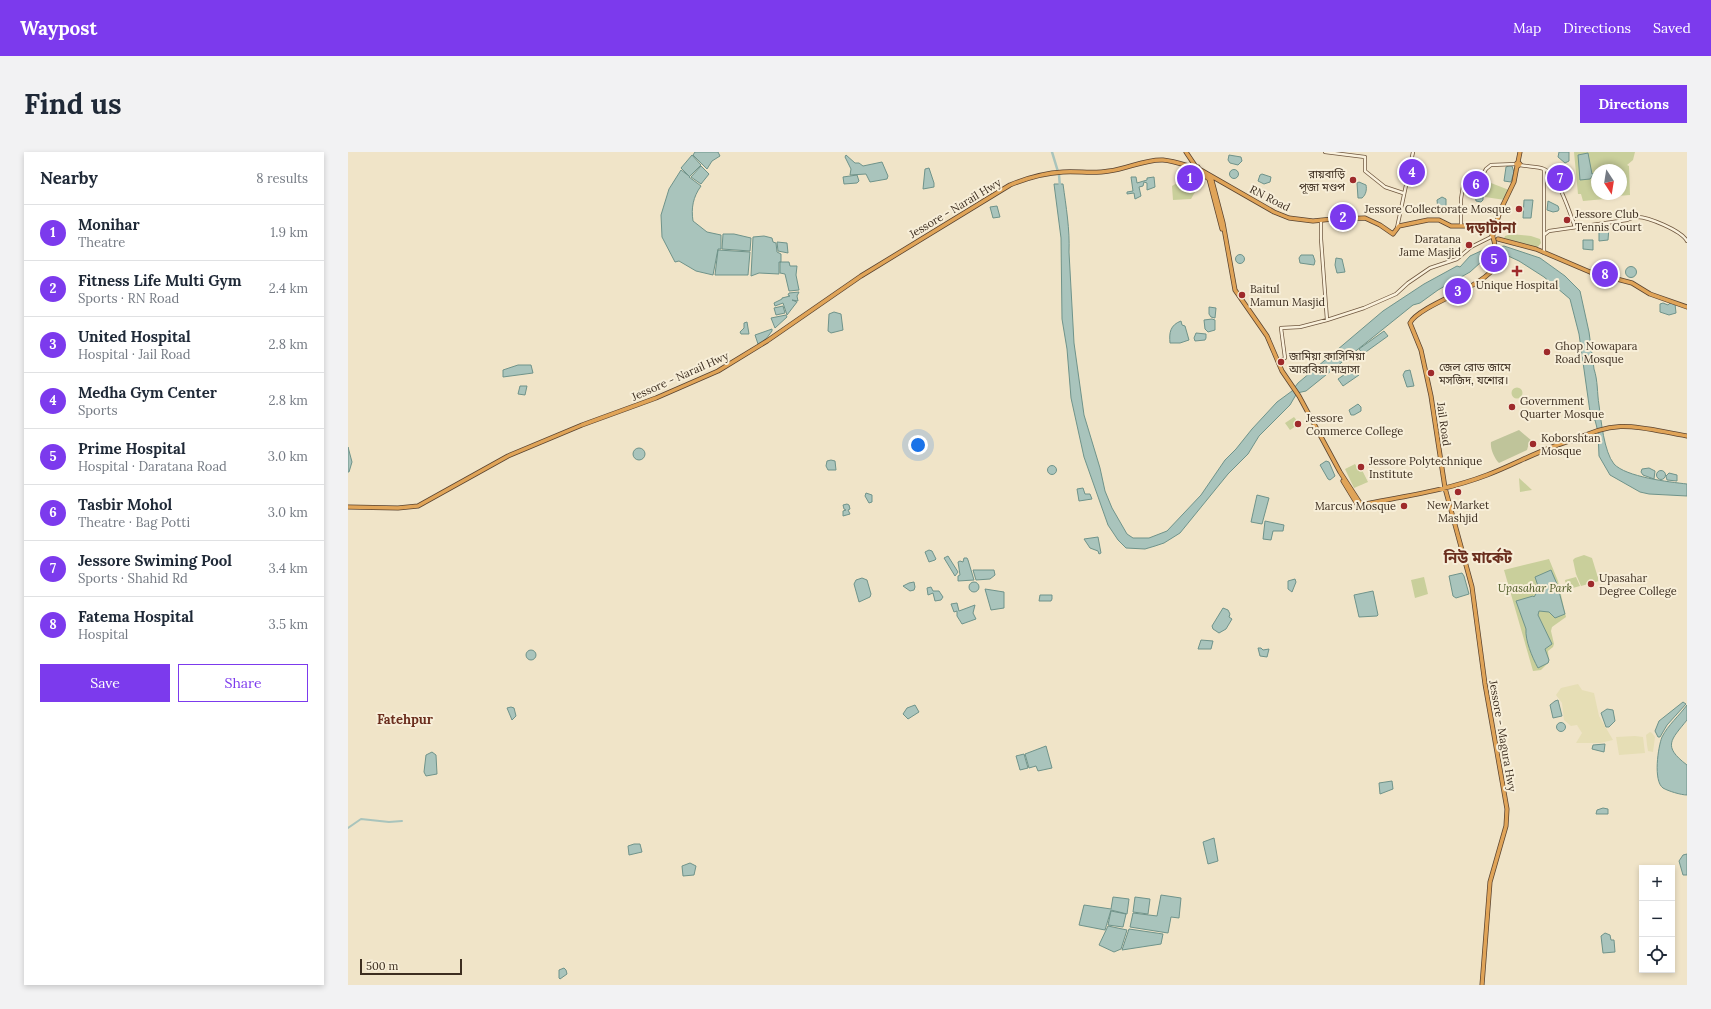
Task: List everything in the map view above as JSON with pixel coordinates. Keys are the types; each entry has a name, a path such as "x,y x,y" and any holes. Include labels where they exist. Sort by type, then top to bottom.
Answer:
{"highway":[{"path":"1188,152 1197,168"},
{"path":"1493,236 1500,211 1514,182 1520,152"},
{"name":"Jessore - Narail Hwy","path":"348,507 398,508 418,506 508,456 582,425 656,398 718,371 767,341 861,276 984,200 1024,180 1061,172 1083,173 1109,171 1153,160 1180,163 1197,168"},
{"name":"RN Road","path":"1197,168 1210,177 1283,216 1297,220 1365,218 1380,225 1393,234 1399,226 1428,220 1439,220 1451,226 1484,226 1493,236 1498,239 1542,252 1590,272 1632,283 1650,294 1686,306"},
{"path":"1210,177 1223,224 1235,290 1264,332 1282,371 1299,396 1322,437 1339,474 1358,506 1446,489 1490,476 1595,430 1604,428 1639,426 1687,436"},
{"name":"Jail Road","path":"1446,489 1440,466 1431,396 1421,350 1410,323 1414,317 1474,284 1495,268 1493,236"},
{"name":"Jessore - Magura Hwy","path":"1446,489 1458,543 1472,587 1485,684 1507,813 1506,826 1490,882 1482,985"}],"street":[{"path":"1325,152 1365,157 1365,171 1385,187 1404,193"},
{"path":"1397,228 1413,152"},
{"path":"1461,225 1461,199 1464,180 1480,180 1486,169 1491,165 1518,164 1544,169 1549,172 1560,189 1575,227"},
{"path":"1542,252 1544,235 1544,169"},
{"path":"1544,235 1549,231 1641,217 1648,218 1683,235 1687,241"},
{"path":"1321,220 1321,239 1328,320"},
{"path":"1278,362 1285,358 1281,328 1304,326 1364,308 1396,294 1408,283 1430,268 1457,259 1471,247 1493,236"}],"shaded area":[{"path":"1578,684 1582,690 1594,693 1599,716 1613,740 1600,743 1576,743 1582,733 1577,725 1571,726 1564,720 1562,703 1556,695 1561,688"},
{"path":"1650,732 1655,737 1653,752 1648,751 1647,745 1646,735"},
{"path":"1616,737 1643,737 1645,753 1619,755"}],"green space":[{"path":"1574,152 1635,152 1633,160 1627,165 1591,164 1591,200 1594,200 1583,201 1581,194 1578,194"},
{"path":"1627,165 1629,166 1630,195 1627,195"},
{"path":"1177,183 1186,185 1195,192 1191,199 1173,200 1172,186"},
{"path":"1491,183 1509,190 1505,200 1485,197 1485,185 1491,186"},
{"path":"1511,234 1531,236 1540,239 1541,243 1537,248 1504,238 1505,236"},
{"path":"1515,388 1519,388 1521,389 1521,397 1515,398 1512,395 1512,391"},
{"path":"1294,417 1298,422 1295,424 1296,426 1290,430 1285,423"},
{"path":"1519,430 1532,441 1529,443 1527,450 1499,463 1493,453 1491,442"},
{"path":"1355,464 1358,469 1361,468 1368,482 1354,488 1345,469"},
{"path":"1519,478 1532,490 1520,492"},
{"path":"1584,555 1592,558 1599,581 1581,586 1576,574 1573,560"},
{"name":"Upasahar Park","path":"1549,559 1558,581 1566,617 1552,627 1551,631 1554,644 1548,651 1549,662 1541,670 1533,671 1504,570"},
{"path":"1424,577 1428,594 1415,598 1411,580"},
{"path":"1576,577 1580,586 1569,589 1569,586 1566,587 1565,580"}],"water":[{"path":"695,152 718,152 720,156 712,161 707,169 693,155"},
{"path":"1559,152 1569,152 1569,161 1565,163 1558,157"},
{"path":"1588,153 1591,169 1590,179 1580,180 1578,155"},
{"path":"692,155 701,165 689,177 701,186 693,203 693,221 707,232 721,235 721,249 718,249 713,275 696,271 679,261 675,262 662,237 661,215 669,189 681,170 689,176 681,168"},
{"path":"846,155 855,163 859,163 863,166 882,162 888,176 887,179 870,182 866,174 850,175 851,169 845,157"},
{"path":"1229,155 1241,157 1242,161 1238,165 1230,163 1228,160"},
{"path":"701,166 709,174 701,184 691,177"},
{"path":"1512,166 1514,172 1511,182 1504,181 1506,167"},
{"path":"929,168 934,187 923,189 925,169"},
{"path":"1232,170 1236,170 1238,174 1236,178 1232,178 1230,176 1230,172"},
{"path":"1559,171 1564,181 1559,183 1554,174"},
{"path":"1262,174 1271,177 1270,182 1264,184 1258,181 1260,175"},
{"path":"857,175 859,181 857,183 844,184 843,177"},
{"path":"1131,177 1136,177 1137,183 1147,180 1147,178 1154,177 1155,187 1147,190 1147,183 1144,182 1143,186 1139,187 1141,196 1135,199 1134,193 1127,194 1127,192 1133,191"},
{"path":"1359,182 1366,185 1366,192 1362,198 1358,198 1357,183"},
{"path":"1054,184 1063,184 1069,235 1074,343 1084,415 1100,468 1105,491 1112,508 1127,534 1133,538 1149,538 1167,531 1201,495 1225,460 1277,402 1292,391 1298,383 1383,311 1424,284 1457,266 1460,267 1470,256 1481,251 1504,246 1540,258 1565,276 1580,291 1589,332 1604,436 1608,452 1614,464 1620,469 1638,476 1687,484 1687,496 1649,494 1640,492 1610,475 1599,456 1598,432 1595,420 1591,419 1579,334 1570,299 1544,277 1519,261 1506,255 1491,253 1470,272 1438,290 1420,303 1413,305 1306,391 1297,393 1290,405 1259,436 1248,454 1228,474 1180,533 1164,543 1145,549 1126,548 1118,540 1108,525 1084,457 1071,398 1067,349 1062,319 1061,238"},
{"path":"1477,187 1483,189 1483,200 1481,202 1476,201 1475,192"},
{"path":"1442,197 1446,199 1446,212 1438,210 1437,200"},
{"path":"1524,200 1533,200 1531,218 1523,218"},
{"path":"1548,201 1558,206 1558,211 1553,212 1547,210"},
{"path":"997,206 1000,217 993,218 990,207"},
{"path":"1609,227 1608,240 1599,241 1599,228"},
{"path":"723,234 734,234 751,238 750,251 722,249"},
{"path":"764,236 772,238 773,242 776,243 777,252 781,254 779,274 759,273 751,276 753,237"},
{"path":"1583,240 1593,240 1593,250 1583,249"},
{"path":"777,242 787,243 788,253 778,251"},
{"path":"718,250 750,252 748,275 715,275"},
{"path":"1238,255 1242,255 1244,259 1242,263 1238,263 1236,261 1236,257"},
{"path":"1301,255 1313,255 1315,261 1314,265 1300,263 1299,258"},
{"path":"1336,258 1342,259 1345,272 1337,273 1335,265"},
{"path":"780,262 789,262 790,266 797,266 796,275 799,290 789,291 785,274 780,273"},
{"path":"1631,266 1635,268 1637,272 1635,276 1631,278 1627,276 1625,272 1627,268"},
{"path":"799,292 797,296 798,301 792,300 797,302 787,315 783,303 775,306 774,303 782,298 790,296 788,295 789,293"},
{"path":"1663,303 1668,305 1670,303 1675,304 1676,313 1669,315 1660,312 1660,304"},
{"path":"783,306 785,313 776,315 774,308"},
{"path":"1209,307 1216,308 1215,318 1211,317 1209,314"},
{"path":"834,312 841,314 843,330 831,333 828,331 829,314"},
{"path":"786,315 787,317 775,328 771,318"},
{"path":"1204,320 1215,320 1215,330 1208,332 1205,329"},
{"path":"1181,321 1182,325 1185,326 1189,340 1180,343 1170,343 1172,327"},
{"path":"747,322 749,334 741,334 740,332 744,328 744,323"},
{"path":"772,329 766,339 758,344 755,335"},
{"path":"1384,331 1388,336 1363,354 1359,349"},
{"path":"1196,333 1206,334 1205,340 1195,341 1194,338"},
{"path":"518,365 531,365 533,373 503,377 503,370"},
{"path":"1354,368 1359,375 1343,386 1338,379"},
{"path":"1410,370 1414,386 1407,387 1403,375 1405,371"},
{"path":"520,386 527,386 525,395 518,394"},
{"path":"1358,404 1361,407 1361,411 1351,415 1349,410"},
{"path":"348,447 352,462 349,472 348,472"},
{"path":"637,448 641,448 645,454 641,460 637,460 633,456 633,452"},
{"path":"827,461 835,461 836,470 828,470 826,466"},
{"path":"1326,461 1329,462 1335,476 1330,480 1320,465"},
{"path":"1050,466 1054,466 1056,470 1054,474 1050,474 1048,472 1048,468"},
{"path":"1649,468 1655,471 1654,479 1643,475 1641,472 1642,469"},
{"path":"1659,471 1663,471 1665,475 1663,479 1659,479 1657,477 1657,473"},
{"path":"1669,473 1677,475 1677,481 1667,480 1666,476"},
{"path":"1083,488 1085,494 1090,494 1092,499 1079,501 1077,489"},
{"path":"866,493 872,495 872,502 869,503 865,496"},
{"path":"1257,495 1269,498 1262,524 1251,522"},
{"path":"843,505 849,505 850,509 848,510 850,514 843,516 843,511 846,510 844,509"},
{"path":"1265,521 1284,525 1283,531 1273,531 1271,540 1263,539"},
{"path":"1098,537 1101,553 1099,554 1098,551 1090,548 1084,539"},
{"path":"929,550 932,551 936,559 929,562 925,552"},
{"path":"948,556 958,572 955,576 944,558"},
{"path":"964,558 967,558 968,560 974,580 958,581 958,576 960,575 958,562 963,562"},
{"path":"973,570 994,570 995,575 990,579 976,580"},
{"path":"1551,570 1557,584 1565,614 1555,618 1549,612 1539,611 1538,615 1552,644 1545,649 1549,660 1548,663 1538,668 1529,648 1526,629 1516,601 1534,597 1539,589 1535,577"},
{"path":"1462,573 1469,594 1456,598 1453,596 1449,576"},
{"path":"862,578 867,580 871,594 870,597 859,602 854,584 856,580"},
{"path":"1295,579 1296,582 1292,592 1288,589 1288,581"},
{"path":"914,582 914,590 910,591 903,586 909,583"},
{"path":"974,582 979,587 974,592 969,587"},
{"path":"931,587 933,591 939,591 943,597 941,600 935,601 933,593 928,595 927,588"},
{"path":"985,589 1004,592 1004,608 991,610"},
{"path":"1373,591 1378,615 1359,617 1354,595"},
{"path":"1040,595 1052,595 1052,599 1051,601 1039,601"},
{"path":"957,603 959,611 975,605 973,613 976,619 962,624 957,616 957,611 954,612 951,604"},
{"path":"1223,608 1228,610 1230,614 1229,617 1232,619 1226,629 1219,633 1213,629 1212,626"},
{"path":"1201,640 1213,641 1211,649 1198,649"},
{"path":"1258,648 1263,650 1269,649 1267,657 1260,656"},
{"path":"529,650 533,650 535,651 535,659 529,660 526,657 526,653"},
{"path":"1558,700 1562,716 1553,718 1550,705"},
{"path":"1683,702 1686,704 1667,725 1660,737 1658,737 1655,731 1659,721"},
{"path":"915,705 919,712 908,719 903,714 907,708"},
{"path":"1687,705 1687,720 1673,738 1672,748 1674,753 1687,765 1687,795 1675,793 1663,788 1658,778 1657,764 1662,737 1667,728"},
{"path":"507,708 514,708 516,716 512,720"},
{"path":"1607,709 1613,710 1615,721 1609,727 1606,727 1601,713"},
{"path":"1559,723 1563,723 1565,727 1563,731 1559,731 1557,729 1557,725"},
{"path":"1605,744 1604,752 1592,749 1593,745"},
{"path":"1046,746 1052,768 1038,771 1036,766 1029,768 1025,754"},
{"path":"432,752 436,755 437,774 426,776 424,772 426,755"},
{"path":"1024,754 1028,768 1020,770 1016,756"},
{"path":"1392,781 1393,789 1380,794 1379,783"},
{"path":"1603,808 1608,809 1608,814 1596,814 1597,810"},
{"path":"1214,838 1218,861 1208,864 1203,842"},
{"path":"640,844 642,852 629,855 628,846"},
{"path":"1687,854 1687,875 1683,875 1679,861 1683,855"},
{"path":"690,863 696,866 694,875 683,876 682,866"},
{"path":"1161,895 1181,898 1179,918 1171,917 1168,933 1130,927 1133,913 1157,916"},
{"path":"1113,897 1129,899 1127,914 1111,910 1105,930 1079,925 1084,905 1111,909"},
{"path":"1135,897 1150,899 1148,914 1133,912"},
{"path":"1111,911 1126,914 1123,927 1108,925"},
{"path":"1108,926 1127,930 1121,949 1114,952 1099,945"},
{"path":"1129,929 1163,934 1161,944 1122,950"},
{"path":"1605,933 1610,935 1611,940 1614,940 1615,952 1603,953 1601,936"},
{"path":"564,968 567,974 560,979 559,970"}],"waterway":[{"path":"1052,152 1059,175 1060,187"},
{"path":"348,828 361,819 389,822 402,821"}],"place":[{"name":"Medha Gym Center","path":"1412,172"},
{"name":"Monihar","path":"1190,178"},
{"name":"Jessore Swiming Pool","path":"1560,178"},
{"name":"রায়বাড়ি পূজা মণ্ডপ","path":"1353,180"},
{"name":"Tasbir Mohol","path":"1476,184"},
{"name":"Jessore Collectorate Mosque","path":"1519,209"},
{"name":"Fitness Life Multi Gym","path":"1343,217"},
{"name":"Jessore Club Tennis Court","path":"1567,220"},
{"name":"Daratana Jame Masjid","path":"1469,245"},
{"name":"Prime Hospital","path":"1494,259"},
{"name":"Unique Hospital","path":"1517,271"},
{"name":"Fatema Hospital","path":"1605,274"},
{"name":"United Hospital","path":"1458,291"},
{"name":"Baitul Mamun Masjid","path":"1242,295"},
{"name":"Ghop Nowapara Road Mosque","path":"1547,352"},
{"name":"জামিয়া কাসিমিয়া আরবিয়া মাদ্রাসা","path":"1281,362"},
{"name":"জেল রোড জামে মসজিদ, যশোর।","path":"1431,373"},
{"name":"Government Quarter Mosque","path":"1512,407"},
{"name":"Jessore Commerce College","path":"1298,424"},
{"name":"Koborshtan Mosque","path":"1533,444"},
{"name":"Jessore Polytechnique Institute","path":"1361,467"},
{"name":"New Market Mashjid","path":"1458,492"},
{"name":"Marcus Mosque","path":"1404,506"},
{"name":"Upasahar Degree College","path":"1591,584"}],"district":[{"name":"দড়াটানা","path":"1491,227"},
{"name":"নিউ মার্কেট","path":"1478,557"},
{"name":"Fatehpur","path":"405,719"}]}
